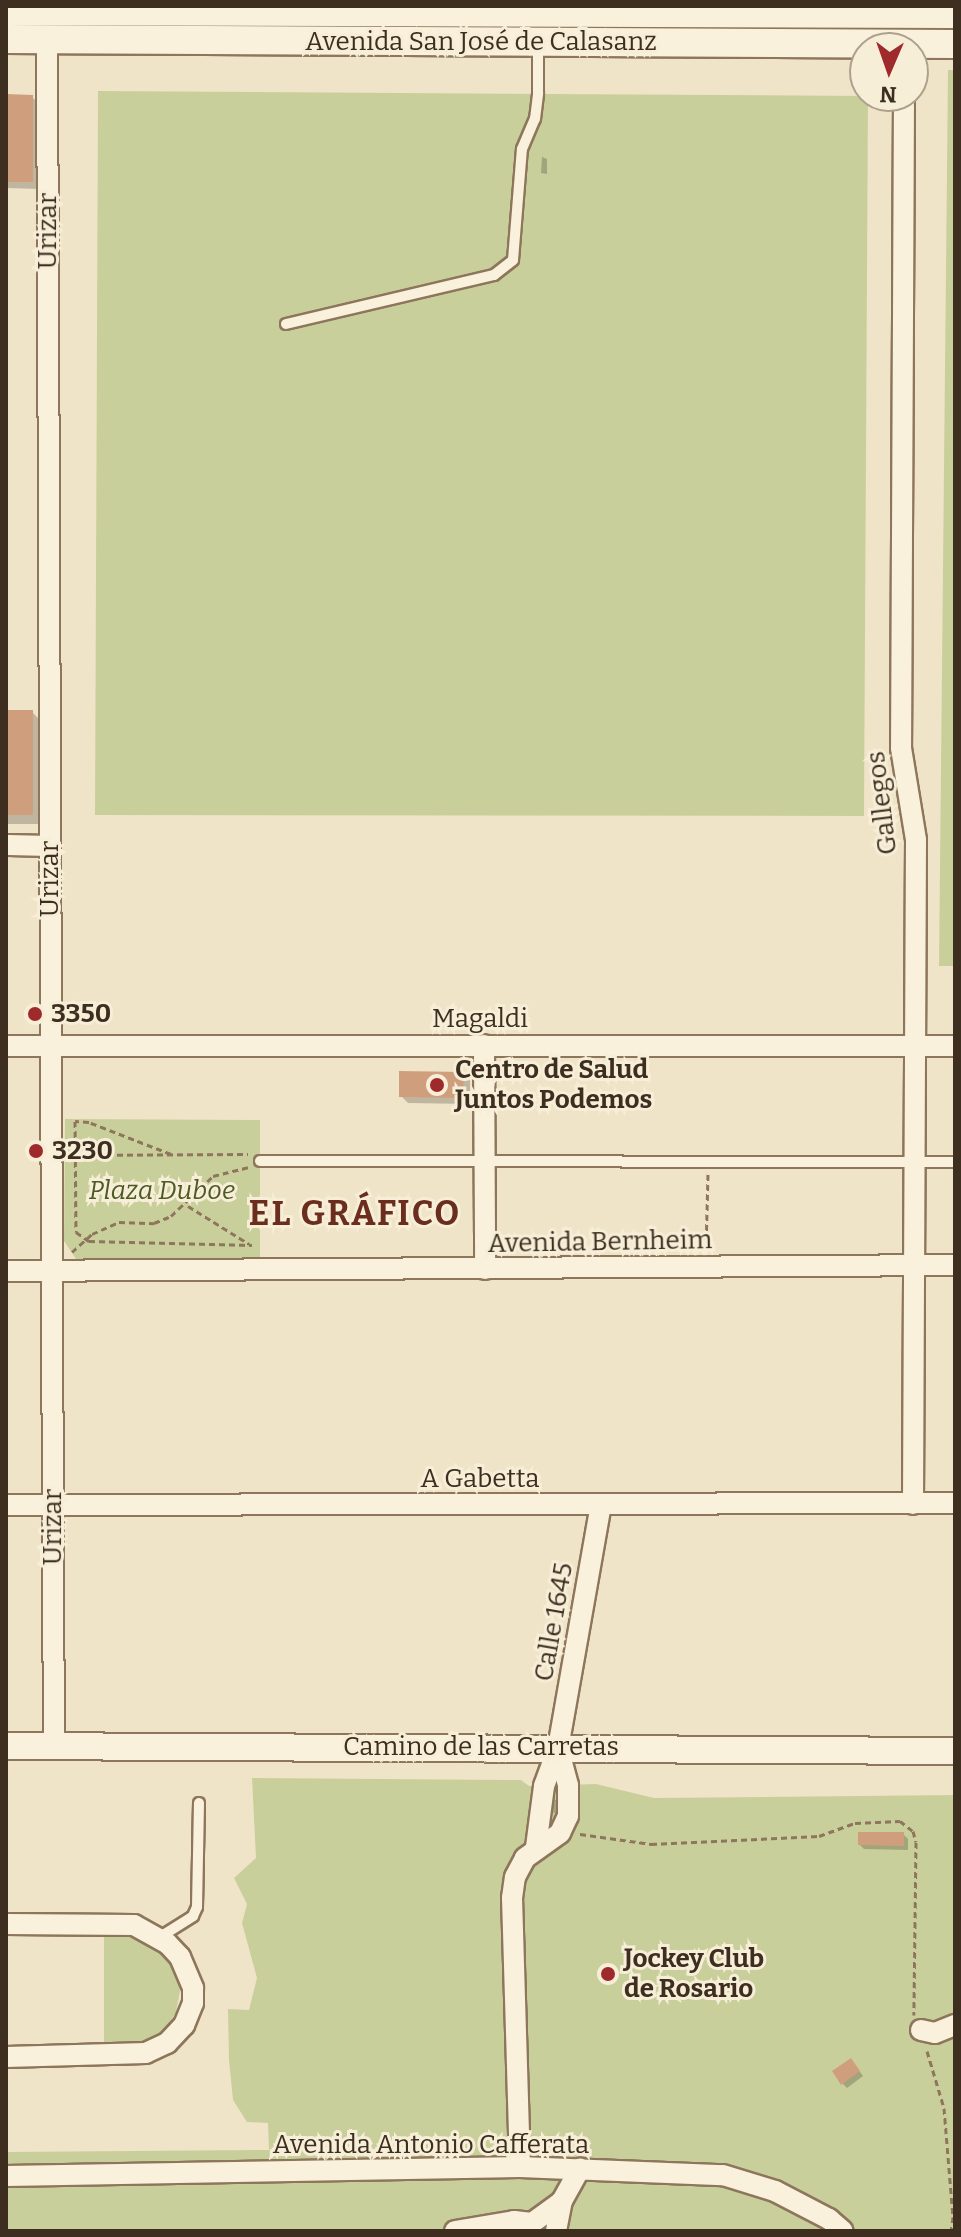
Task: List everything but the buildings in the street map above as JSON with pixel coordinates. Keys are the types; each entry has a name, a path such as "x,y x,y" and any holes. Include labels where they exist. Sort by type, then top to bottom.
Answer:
{"main road":[{"name":"Avenida San José de Calasanz","path":"6,39 47,26 521,9 904,10 955,14"},
{"name":"Avenida San José de Calasanz","path":"6,11 47,26 530,42 849,45"},
{"name":"Avenida San José de Calasanz","path":"929,45 955,44"}],"street":[{"path":"521,9 530,42"},
{"path":"904,10 904,32"},
{"name":"Urizar","path":"47,26 54,1747"},
{"name":"Gallegos","path":"904,112 901,748 916,840 913,1504"},
{"path":"6,845 50,846"},
{"path":"484,1045 485,1269"},
{"name":"Magaldi","path":"6,1046 955,1046"},
{"name":"Avenida Bernheim","path":"6,1271 955,1265"},
{"name":"A Gabetta","path":"6,1505 955,1503"},
{"name":"Calle 1645","path":"558,1748 601,1505"},
{"name":"Camino de las Carretas","path":"6,1746 955,1751"},
{"path":"520,2167 512,1898 515,1877 536,1847 560,1833 568,1816 568,1785 558,1748"},
{"path":"536,1847 544,1786 558,1748"},
{"path":"6,1924 134,1925 160,1937 180,1957 193,1988 193,2003 184,2025 167,2043 146,2053 6,2057"},
{"path":"921,2030 935,2033 955,2025"},
{"name":"Avenida Antonio Cafferata","path":"6,2176 520,2167 723,2175 775,2191 829,2219 843,2231"},
{"path":"556,2231 562,2201 580,2169"},
{"path":"466,2229 530,2227 562,2201"}],"lane":[{"path":"286,324 494,275 513,260 522,149 535,119 538,93 530,42"},
{"path":"260,1161 955,1162"},
{"path":"160,1937 193,1916 197,1907 199,1803"}],"path":[{"path":"173,1155 89,1122 75,1121 76,1232 86,1239 252,1245 186,1205"},
{"path":"51,1155 252,1154 260,1161"},
{"path":"52,1271 86,1239 119,1222 154,1223 186,1205 213,1176 260,1161"},
{"path":"706,1267 708,1162"},
{"path":"560,1833 610,1836 651,1844 819,1836 837,1833 855,1823 900,1821 913,1831 916,1842 914,2019 921,2030 944,2108 953,2217 951,2231"}],"green space":[{"path":"948,70 955,70 955,966 939,966"},
{"path":"98,91 849,96 849,112 868,112 864,816 95,815"},
{"name":"Plaza Duboe","path":"65,1119 260,1120 260,1262 76,1259 64,1241"},
{"name":"Jockey Club de Rosario","path":"252,1778 521,1780 529,1786 596,1784 654,1798 955,1795 955,2231 6,2231 6,2152 269,2150 268,2123 247,2122 233,2100 229,2060 228,2009 249,2010 257,1978 242,1923 247,1904 234,1878 256,1858"},
{"path":"126,1933 147,1938 165,1951 176,1970 180,1991 176,2012 165,2031 147,2044 104,2049 104,1934"}],"place":[{"name":"3350","path":"35,1014"},
{"name":"Centro de Salud Juntos Podemos","path":"437,1085"},
{"name":"3230","path":"36,1151"},
{"name":"Jockey Club de Rosario","path":"608,1974"}],"district":[{"name":"EL GRÁFICO","path":"355,1214"}]}
